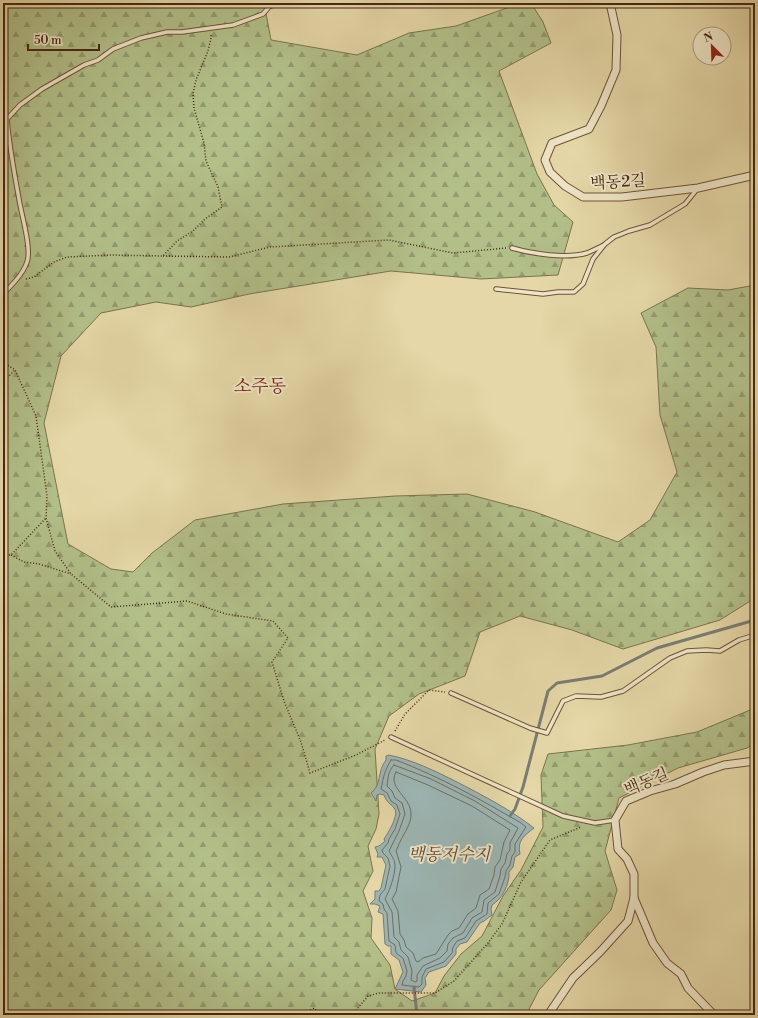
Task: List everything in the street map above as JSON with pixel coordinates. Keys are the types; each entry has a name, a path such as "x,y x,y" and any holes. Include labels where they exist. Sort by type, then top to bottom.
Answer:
{"street":[{"name":"백동2길","path":"610,3 617,35 616,70 601,106 589,129 552,143 545,160 550,172 565,186 584,197 622,197 698,188 755,175"},
{"name":"백동길","path":"615,820 626,801 724,765 755,760"},
{"path":"548,1015 573,978 600,952 628,921 634,898 634,874 627,859 618,849 615,820"},
{"path":"634,898 653,943 667,963 681,974 688,988 714,1015"},
{"path":"753,1015 755,1010"}],"lane":[{"path":"3,294 14,282 27,262 29,252 8,135 7,119 14,110 52,82 84,65 98,60 113,49 141,38 168,32 182,32 234,25 263,14 269,7 276,3"},
{"path":"512,248 538,253 574,255 588,253 605,244 614,237 650,225 686,204 698,188"},
{"path":"496,289 543,294 574,292 583,284 593,259 605,244"},
{"path":"451,693 530,728 546,733 563,701 576,696 601,697 623,691 670,658 687,651 720,651 739,640 755,635"},
{"path":"391,737 563,816 594,823 615,820"}],"path":[{"path":"163,256 177,241 193,231 205,219 222,207 218,187 206,161 204,143 194,108 193,94 196,80 208,51 211,38 209,29"},
{"path":"14,282 34,277 54,262 67,257 111,255 229,257 270,247 389,240 452,253 512,248"},
{"path":"3,362 14,370 36,416 47,496 46,518 55,551 71,574 111,607 187,601 226,614 273,621 288,638 272,662 284,701 301,742 310,774 356,755 391,737 405,714 429,690 451,693"},
{"path":"3,382 14,370"},
{"path":"11,555 46,518"},
{"path":"3,555 11,555 24,562 39,564 53,570 71,574"},
{"path":"352,1015 368,996 379,993 435,993 454,981 488,943 502,924 521,882 550,840 581,828"},
{"path":"307,1015 309,1011 314,1008 320,1015"}],"green space":[{"path":"3,3 264,3 271,40 357,55 409,33 456,26 521,3 531,3 543,22 551,43 499,71 537,174 554,205 573,222 558,275 481,279 391,271 249,294 191,307 156,302 101,313 61,356 44,423 68,544 111,569 133,572 152,553 195,520 283,504 395,496 467,494 535,512 618,542 650,520 677,472 660,415 656,347 641,313 688,288 728,290 755,285 755,598 720,620 623,649 572,630 520,616 480,632 465,676 419,694 389,716 375,749 379,814 376,829 368,846 373,871 363,891 372,918 371,938 390,965 395,989 412,1001 435,993 444,976 461,954 482,936 503,896 521,870 543,827 541,775 548,754 628,745 697,732 755,708 755,743 747,748 678,768 619,798 605,851 617,890 611,910 539,990 526,1015 3,1015"}],"water":[{"name":"백동저수지","path":"389,755 415,763 457,782 507,809 534,828 524,836 520,842 520,854 515,857 513,867 509,872 505,891 492,905 492,915 480,923 467,942 460,944 456,949 456,954 446,966 429,972 425,978 426,985 421,992 395,989 403,972 399,960 391,954 391,946 385,944 383,914 378,912 380,906 370,904 375,899 375,891 379,891 381,888 386,865 382,857 377,857 378,854 375,847 379,846 385,841 384,839 393,824 396,815 394,808 387,801 384,795 377,795 376,801 371,793 377,786 386,756"}],"waterway":[{"path":"510,816 515,809 523,787 548,691 557,683 602,676 657,648 755,620"},
{"path":"414,987 417,1015"}],"district":[{"name":"소주동","path":"260,386"}]}
